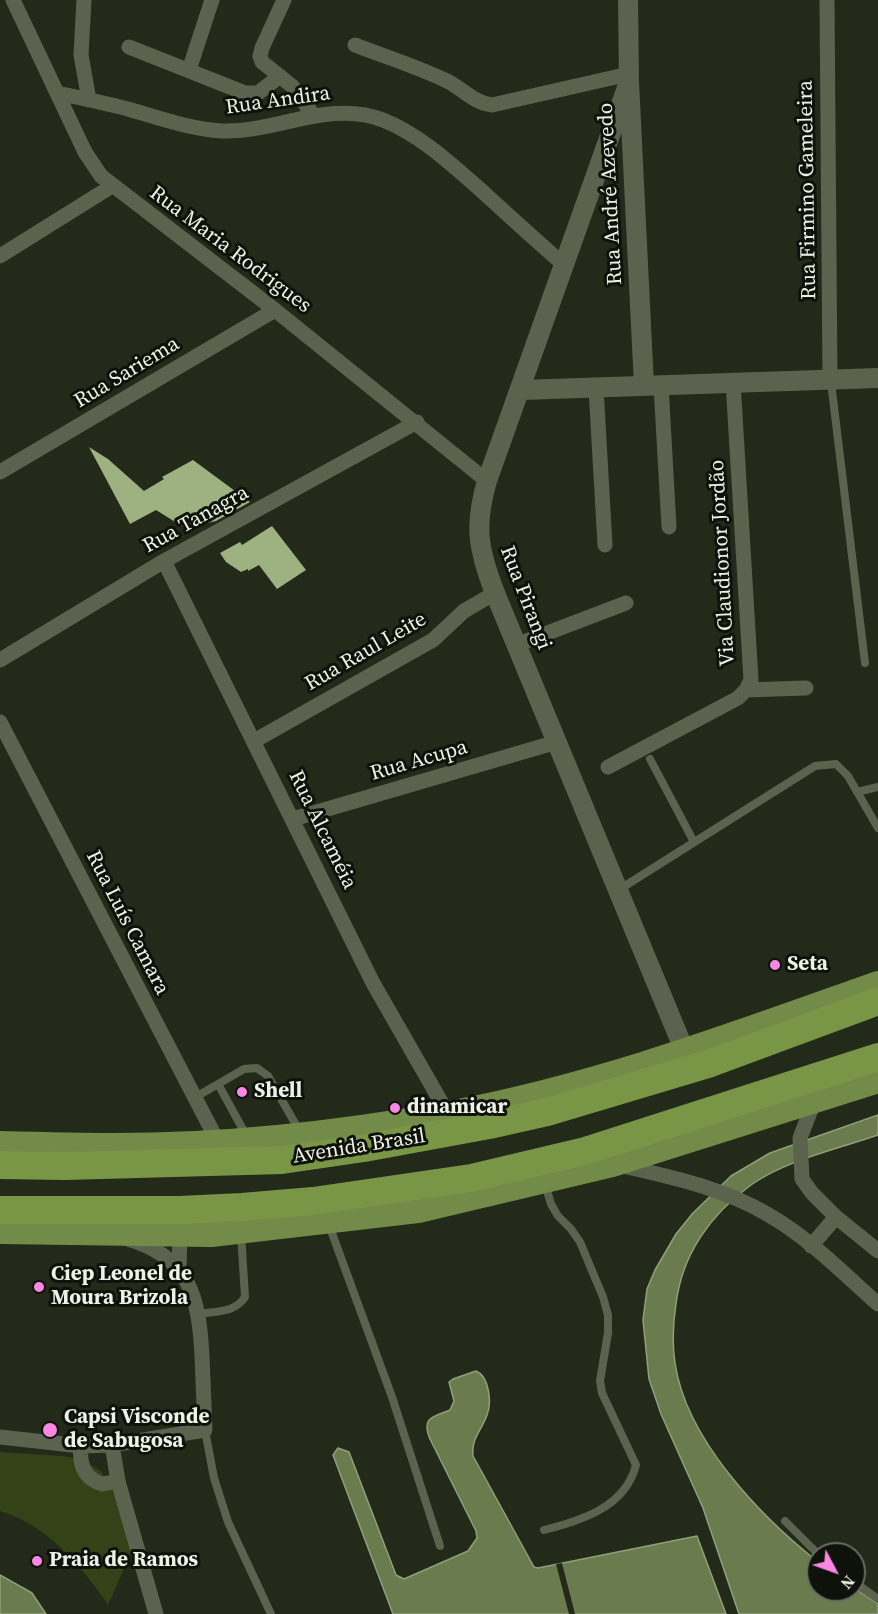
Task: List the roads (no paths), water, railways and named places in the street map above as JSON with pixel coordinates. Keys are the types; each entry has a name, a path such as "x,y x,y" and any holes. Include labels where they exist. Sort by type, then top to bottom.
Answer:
{"highway":[{"name":"Avenida Brasil","path":"0,1144 114,1146 249,1140 448,1114 548,1091 686,1053 878,984"},
{"name":"Avenida Brasil","path":"0,1165 65,1166 282,1160 364,1148 489,1125 557,1109 711,1063 878,1001"},
{"path":"0,1210 180,1210 242,1207 313,1201 471,1178 585,1151 878,1057"},
{"path":"0,1231 180,1233 241,1231 417,1210 612,1164 878,1080"},
{"path":"65,1166 108,1157 206,1154 299,1145 386,1133 448,1114"}],"street":[{"path":"0,6 11,0"},
{"name":"Rua Maria Rodrigues","path":"11,0 92,164 112,186 275,310 417,422 487,481"},
{"path":"84,0 81,55 88,100"},
{"path":"189,70 212,0"},
{"path":"284,0 260,56 267,68 280,76 301,95 314,116"},
{"name":"Rua André Azevedo","path":"628,0 629,78 652,386"},
{"name":"Rua Firmino Gameleira","path":"827,0 830,380"},
{"path":"355,45 444,79 485,105 629,78"},
{"path":"129,46 251,94 263,90 280,76"},
{"name":"Rua Pirangi","path":"629,78 521,390 487,481 482,501 479,541 483,560 516,645 686,1053"},
{"name":"Rua Andira","path":"57,93 183,124 221,130 252,130 314,116 340,113 365,115 383,121 405,131 454,166 564,265"},
{"path":"0,256 112,186"},
{"name":"Rua Sariema","path":"0,472 275,310"},
{"path":"521,390 878,378"},
{"name":"Via Claudionor Jordão","path":"608,766 738,698 747,690 751,680 734,382"},
{"path":"652,386 669,527"},
{"path":"596,388 605,545"},
{"name":"Rua Tanagra","path":"0,660 164,561 417,422"},
{"name":"Rua Alcaméia","path":"164,561 373,982 448,1114"},
{"name":"Rua Raul Leite","path":"254,741 433,640 464,611 495,593"},
{"path":"516,645 626,603"},
{"path":"747,690 806,688"},
{"name":"Rua Luís Camara","path":"0,722 218,1142"},
{"name":"Rua Acupa","path":"293,819 557,742"},
{"path":"815,1099 800,1138 802,1179 812,1194 878,1251"},
{"path":"612,1164 713,1189 749,1204 771,1216 811,1246 878,1304"},
{"path":"811,1246 836,1216"},
{"path":"0,1437 81,1446 112,1445 205,1430 199,1314 187,1281 178,1268 162,1254 144,1244 96,1233"},
{"path":"178,1268 180,1233"},
{"path":"112,1445 118,1481 156,1614"},
{"path":"81,1446 81,1462 87,1476 102,1484 118,1481"}],"lane":[{"path":"830,380 865,663"},
{"path":"650,759 694,842"},
{"path":"617,890 815,765 836,764 848,776 857,792 874,812 878,828"},
{"path":"857,792 878,787"},
{"path":"194,1098 244,1069 257,1068 268,1076 302,1134"},
{"path":"219,1084 249,1140"},
{"path":"544,1180 551,1204 580,1242 603,1297 608,1315 608,1333 600,1382 602,1393 636,1465 633,1477 625,1489 603,1509 576,1521 544,1530"},
{"path":"328,1220 392,1397 440,1546"},
{"path":"199,1314 234,1308 241,1304 245,1297 241,1231"},
{"path":"205,1430 214,1478 228,1522 271,1614"},
{"path":"785,1521 806,1542"}],"place":[{"name":"Seta","path":"775,965"},
{"name":"Shell","path":"242,1092"},
{"name":"dinamicar","path":"395,1108"},
{"name":"Ciep Leonel de Moura Brizola","path":"39,1287"},
{"name":"Capsi Visconde de Sabugosa","path":"50,1430"},
{"name":"Praia de Ramos","path":"37,1561"}]}
